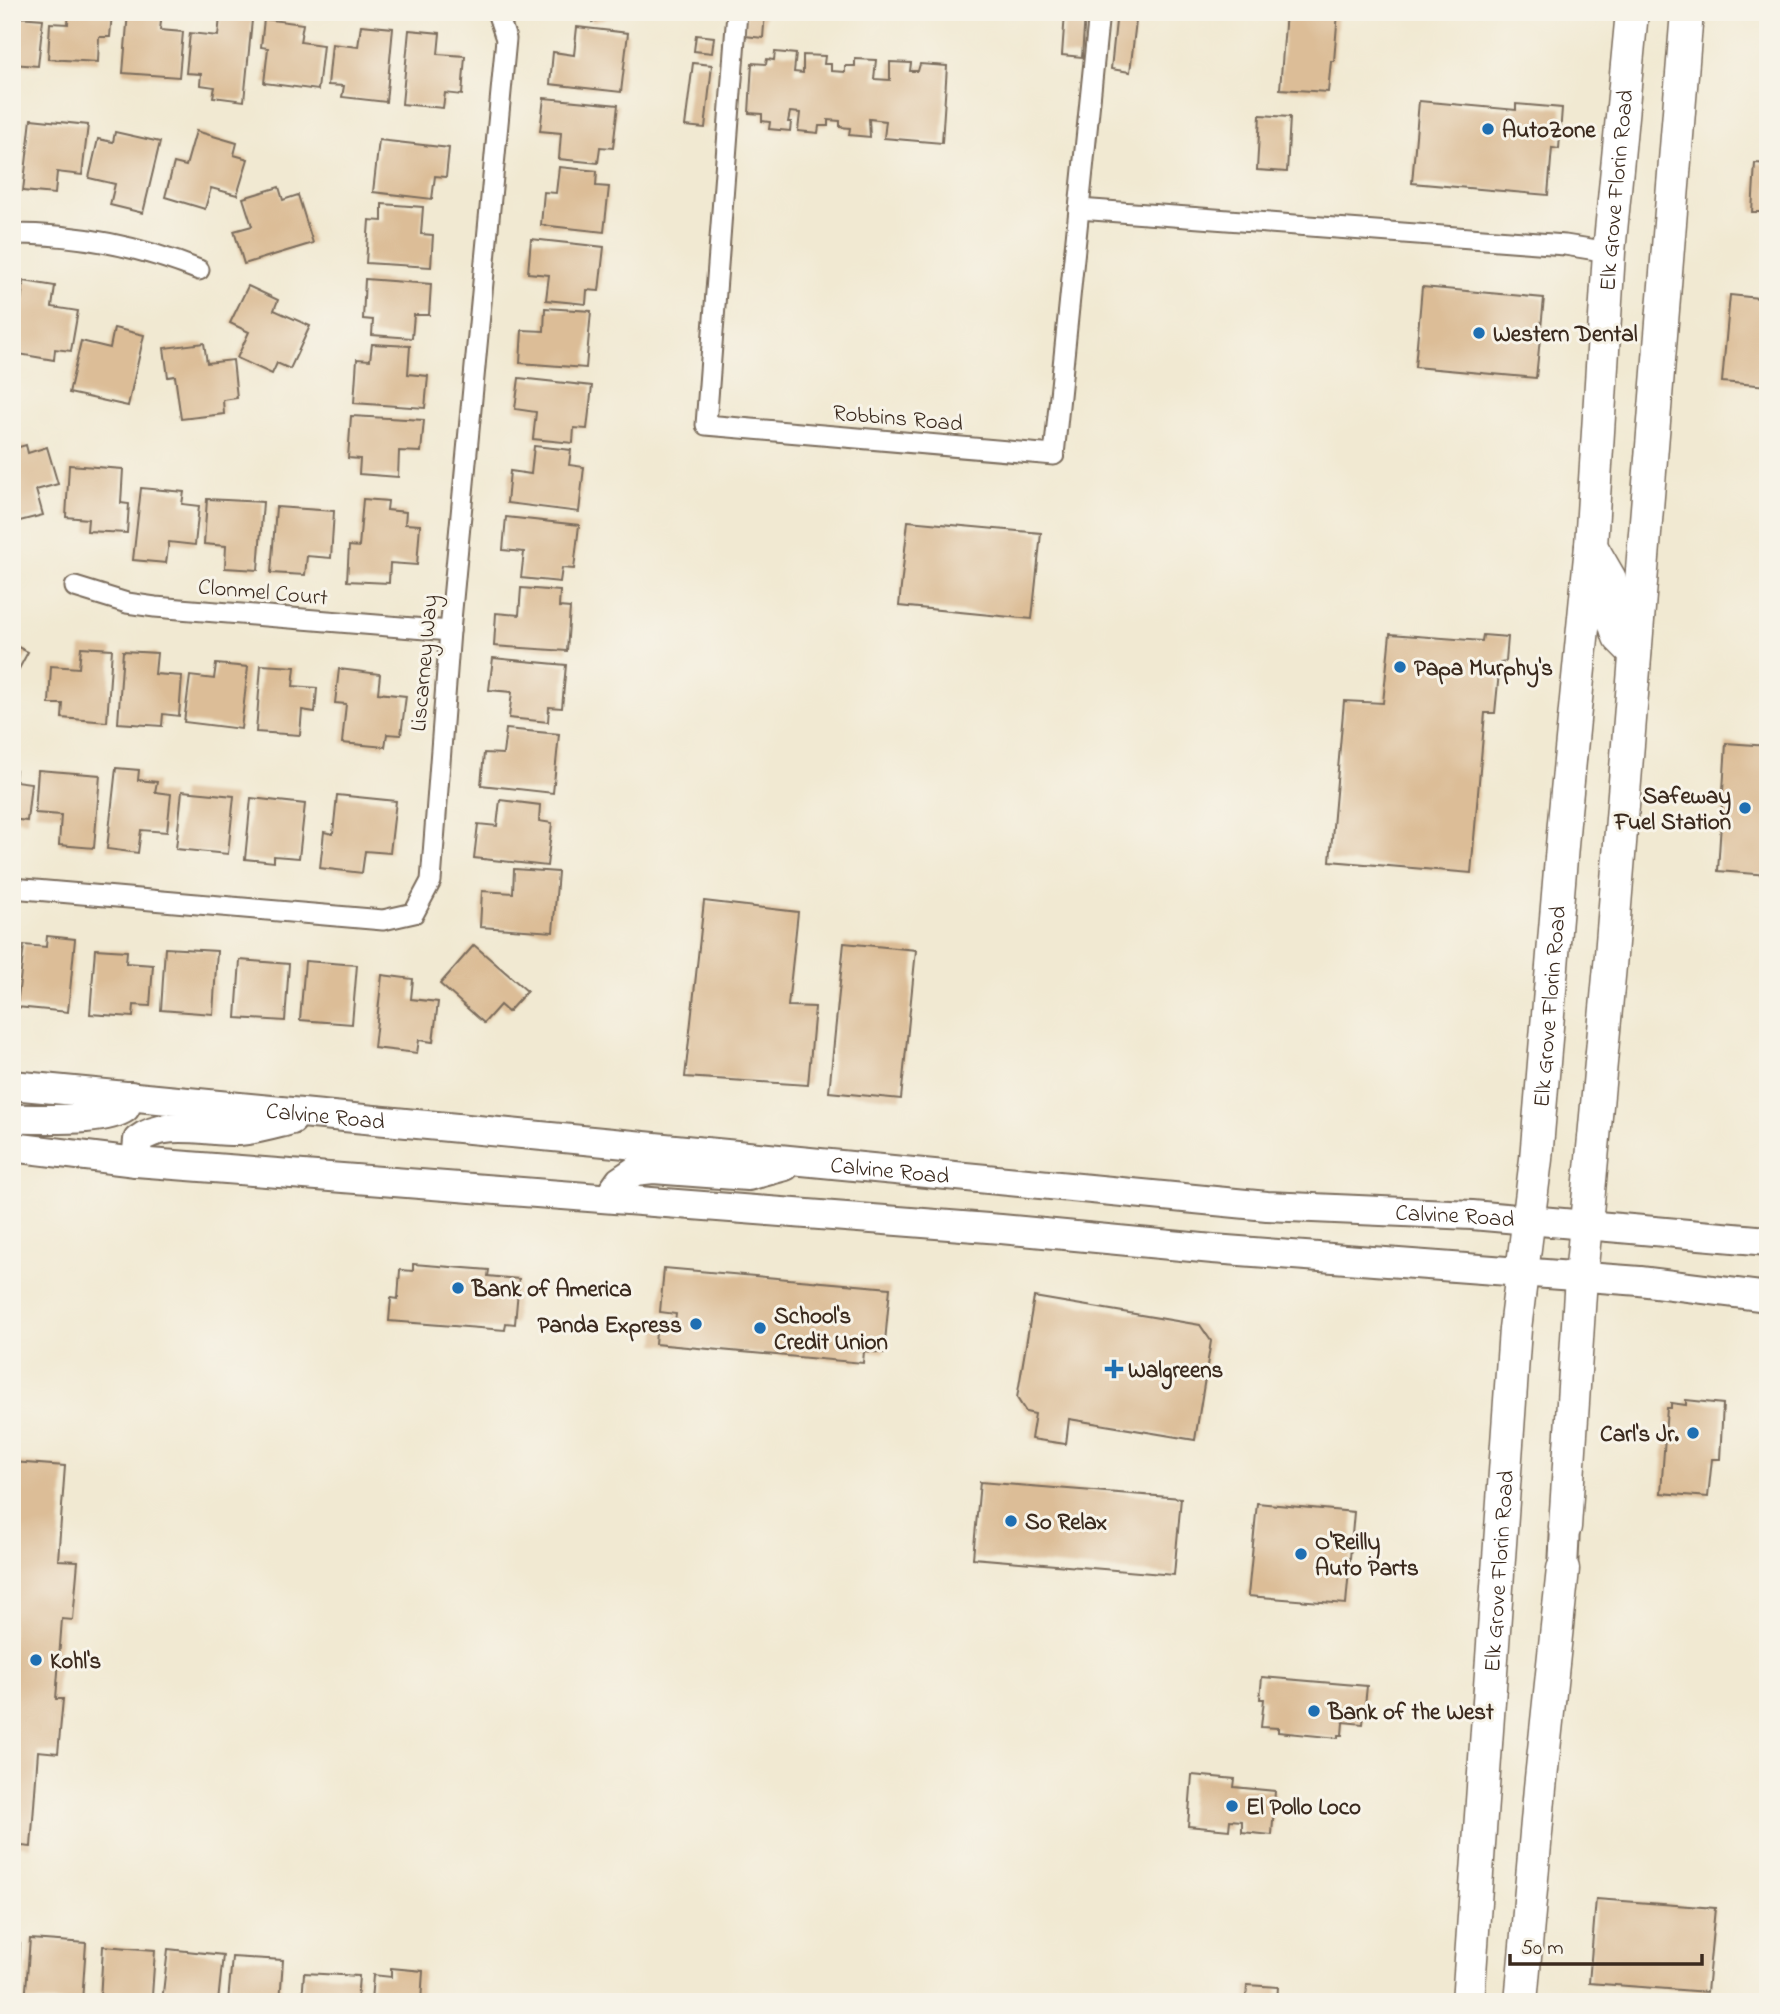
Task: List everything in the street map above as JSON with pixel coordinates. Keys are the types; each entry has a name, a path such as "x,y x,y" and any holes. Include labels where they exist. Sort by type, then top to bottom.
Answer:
{"main road":[{"name":"Elk Grove Florin Road","path":"1468,2002 1502,1492 1521,1272 1536,1159 1564,822 1591,546 1609,252 1632,12"},
{"path":"1521,2002 1563,1569 1581,1277 1611,955 1687,12"},
{"path":"1591,546 1610,579 1613,619 1619,637 1635,653"},
{"name":"Calvine Road","path":"12,1085 1267,1206 1472,1215 1768,1241"},
{"path":"12,1119 89,1117 111,1113 125,1108 131,1096"},
{"path":"136,1162 138,1140 147,1132 162,1129 242,1131 319,1114"},
{"path":"12,1147 136,1162 1640,1281 1768,1297"},
{"path":"608,1198 620,1181 635,1171 653,1169 748,1176 801,1161"}],"street":[{"name":"Liscarney Way","path":"12,888 383,920 414,913 431,881 450,631 506,39 497,12"},
{"name":"Robbins Road","path":"737,12 706,425 1054,455 1099,12"},
{"path":"1079,209 1565,245 1609,252"},
{"path":"12,233 101,241 167,257 199,270"},
{"name":"Clonmel Court","path":"75,587 127,603 155,607 450,631"}],"building":[{"path":"12,12 20,12 19,17 43,19 38,66 12,64"},
{"path":"69,12 112,12 110,37 99,37 98,62 48,59 50,23 68,24"},
{"path":"128,12 162,12 160,30 183,32 179,77 123,73"},
{"path":"590,12 623,12 623,13 592,22"},
{"path":"746,12 765,12 763,38 745,36"},
{"path":"1117,12 1137,12 1130,72 1111,69"},
{"path":"1286,12 1338,12 1334,61 1331,61 1328,92 1280,89"},
{"path":"1065,13 1085,14 1082,57 1062,55"},
{"path":"220,17 252,20 244,101 213,97 215,87 200,85 201,74 186,73 190,33 218,36"},
{"path":"264,19 303,24 300,42 323,45 318,90 264,83 268,48 261,47"},
{"path":"361,25 393,28 386,102 342,97 344,86 328,85 332,44 358,47"},
{"path":"577,27 628,33 621,92 550,84 553,52 574,55"},
{"path":"409,30 440,33 438,54 465,56 462,95 445,93 443,108 402,104"},
{"path":"696,35 714,37 712,53 694,51"},
{"path":"775,52 796,54 794,72 803,73 803,55 825,56 824,64 831,64 831,71 845,72 845,66 855,66 855,59 876,60 874,79 890,80 890,62 911,63 910,71 918,71 920,64 947,66 942,143 884,138 886,121 869,119 870,137 849,135 850,128 840,127 840,121 828,120 828,126 819,126 818,133 798,131 800,113 790,112 790,131 769,129 770,122 762,121 762,114 749,113 752,63 766,64 767,59 774,60"},
{"path":"693,63 712,65 705,128 685,126"},
{"path":"544,98 618,105 613,148 600,147 598,163 559,159 561,133 540,131"},
{"name":"AutoZone","path":"1419,101 1516,110 1516,104 1562,108 1559,149 1552,148 1548,195 1412,183"},
{"path":"1260,115 1290,117 1287,172 1257,170"},
{"path":"31,119 88,125 82,175 57,172 55,194 23,191"},
{"path":"196,131 237,143 234,155 248,159 237,195 211,188 205,209 165,197 174,163 186,166"},
{"path":"115,132 160,142 143,213 110,205 115,184 89,178 98,139 113,142"},
{"path":"379,140 449,148 446,177 435,176 432,199 373,192"},
{"path":"1755,163 1768,164 1768,212 1752,212"},
{"path":"559,167 597,171 596,186 609,187 604,232 541,225 544,192 556,193"},
{"path":"279,187 283,200 298,195 313,243 244,264 234,231 252,226 243,198"},
{"path":"382,204 423,207 421,234 433,235 431,267 366,263 369,220 382,221"},
{"path":"531,239 604,247 599,291 587,290 586,304 546,300 549,275 528,273"},
{"path":"365,279 431,284 429,315 414,315 412,338 372,335 373,320 363,319"},
{"path":"24,281 55,286 52,307 78,311 71,351 55,349 54,360 13,353"},
{"path":"248,286 278,300 274,310 310,326 290,369 277,363 272,374 237,358 249,332 230,323"},
{"name":"Western Dental","path":"1422,287 1544,298 1536,378 1415,367"},
{"path":"1730,295 1768,299 1768,386 1722,382"},
{"path":"545,308 591,311 586,368 520,363 522,330 544,331"},
{"path":"114,328 144,335 128,406 69,393 81,341 110,348"},
{"path":"204,343 207,363 233,360 237,398 223,400 224,414 181,419 175,376 168,377 164,348"},
{"path":"372,344 410,346 408,374 428,376 425,408 354,403 357,359 370,360"},
{"path":"519,378 592,386 587,429 574,428 573,443 533,439 536,412 515,409"},
{"path":"351,416 424,420 421,452 399,451 398,477 359,474 360,459 348,458"},
{"path":"26,445 28,453 47,447 58,484 36,490 43,515 12,523 12,449"},
{"path":"534,446 571,450 569,465 584,467 579,512 507,503 510,471 531,474"},
{"path":"69,465 123,469 121,503 129,504 127,533 87,531 88,519 66,517"},
{"path":"141,488 184,492 182,504 199,506 195,545 169,542 166,563 133,560"},
{"path":"207,499 263,502 258,570 225,568 226,546 204,544"},
{"path":"363,499 388,501 387,510 406,512 405,524 420,525 417,565 390,563 389,583 347,581 349,546 359,547"},
{"path":"276,507 334,511 331,558 307,556 305,575 271,573"},
{"path":"506,517 579,525 574,569 562,568 560,582 521,578 524,552 503,550"},
{"path":"908,521 1041,533 1032,619 899,606"},
{"path":"521,588 560,591 559,607 570,608 567,651 494,646 496,613 519,615"},
{"path":"1390,634 1482,641 1483,635 1508,637 1506,661 1500,662 1495,713 1485,713 1471,873 1330,861 1344,701 1383,703"},
{"path":"12,644 28,652 12,682"},
{"path":"81,647 112,649 107,722 62,718 63,704 49,704 51,666 79,668"},
{"path":"123,651 157,653 155,674 182,676 179,716 163,714 162,726 118,723"},
{"path":"493,658 566,665 562,708 549,707 548,722 509,718 512,692 489,690"},
{"path":"216,664 248,667 241,729 184,722 190,676 214,679"},
{"path":"261,665 295,667 293,686 317,688 315,712 302,710 300,735 256,732"},
{"path":"339,669 380,674 378,693 406,696 401,735 387,734 385,747 342,743 346,704 335,703"},
{"path":"506,729 559,734 553,793 481,785 484,753 503,754"},
{"name":"Safeway Fuel Station","path":"1726,743 1768,746 1768,875 1718,871"},
{"path":"116,768 139,770 138,780 157,782 155,792 171,794 167,832 141,830 138,853 107,849"},
{"path":"12,770 16,770 15,781 31,783 27,821 12,819"},
{"path":"38,770 100,775 94,848 59,845 61,815 35,813"},
{"path":"182,791 234,796 228,854 176,849"},
{"path":"337,795 396,801 390,853 365,851 362,873 320,868 324,832 333,834"},
{"path":"251,798 305,804 299,858 274,856 274,862 245,859"},
{"path":"500,800 540,805 539,821 552,823 547,866 474,858 478,824 497,826"},
{"path":"514,869 558,872 553,932 480,927 482,891 513,893"},
{"path":"704,901 798,912 788,1006 815,1007 808,1085 685,1077"},
{"path":"47,936 75,939 68,1012 17,1007 24,945 46,947"},
{"path":"844,943 916,950 901,1099 829,1092"},
{"path":"474,945 527,991 508,1012 500,1005 484,1023 440,984"},
{"path":"165,948 217,951 213,1014 161,1010"},
{"path":"95,949 127,951 126,963 153,965 150,1006 134,1005 133,1017 90,1014"},
{"path":"240,960 289,964 285,1021 236,1018"},
{"path":"305,961 357,965 352,1024 300,1020"},
{"path":"382,975 413,979 411,999 438,1002 433,1042 419,1040 417,1053 374,1048"},
{"name":"Bank of America","path":"413,1264 489,1270 488,1276 519,1279 515,1324 506,1323 505,1330 389,1321 391,1298 398,1299 400,1270 413,1271"},
{"path":"664,1268 890,1288 884,1353 864,1351 863,1363 655,1344 657,1321 675,1322 676,1314 660,1312"},
{"name":"Walgreens","path":"1034,1297 1200,1325 1211,1341 1195,1440 1069,1419 1066,1444 1031,1439 1035,1414 1026,1412 1017,1398"},
{"name":"Carl's Jr.","path":"1686,1400 1723,1404 1720,1459 1712,1459 1708,1497 1661,1493 1667,1408 1671,1408 1671,1403 1686,1405"},
{"name":"Kohl's","path":"12,1462 65,1466 58,1560 78,1561 73,1620 62,1619 56,1699 63,1699 58,1753 38,1751 31,1847 12,1845"},
{"path":"980,1482 1181,1498 1174,1575 973,1558"},
{"name":"O'Reilly Auto Parts","path":"1257,1503 1354,1512 1346,1604 1248,1596"},
{"name":"Bank of the West","path":"1262,1677 1367,1686 1363,1724 1343,1722 1342,1735 1338,1735 1338,1738 1278,1732 1278,1728 1261,1727 1264,1699 1260,1699"},
{"name":"El Pollo Loco","path":"1192,1775 1235,1779 1234,1787 1275,1791 1272,1835 1242,1832 1242,1821 1230,1820 1229,1830 1188,1826"},
{"path":"1596,1899 1715,1908 1707,1992 1589,1983"},
{"path":"30,1939 86,1943 82,2002 25,2002"},
{"path":"12,1942 20,1943 18,1987 12,1986"},
{"path":"103,1946 155,1950 152,1996 136,1995 135,2002 100,2002"},
{"path":"168,1949 223,1955 218,2002 162,2002"},
{"path":"232,1957 283,1960 280,2002 228,2002"},
{"path":"391,1968 423,1971 421,2002 371,2002 373,1975 391,1977"},
{"path":"304,1973 359,1976 357,2002 302,2002"},
{"path":"1247,1985 1278,1987 1277,2002 1246,2002"}],"place":[{"name":"AutoZone","path":"1488,129"},
{"name":"Western Dental","path":"1479,333"},
{"name":"Papa Murphy's","path":"1400,667"},
{"name":"Safeway Fuel Station","path":"1745,808"},
{"name":"Bank of America","path":"458,1288"},
{"name":"Panda Express","path":"696,1324"},
{"name":"School's Credit Union","path":"760,1328"},
{"name":"Walgreens","path":"1114,1369"},
{"name":"Carl's Jr.","path":"1693,1433"},
{"name":"So Relax","path":"1011,1521"},
{"name":"O'Reilly Auto Parts","path":"1301,1554"},
{"name":"Kohl's","path":"36,1660"},
{"name":"Bank of the West","path":"1314,1711"},
{"name":"El Pollo Loco","path":"1232,1806"}]}
